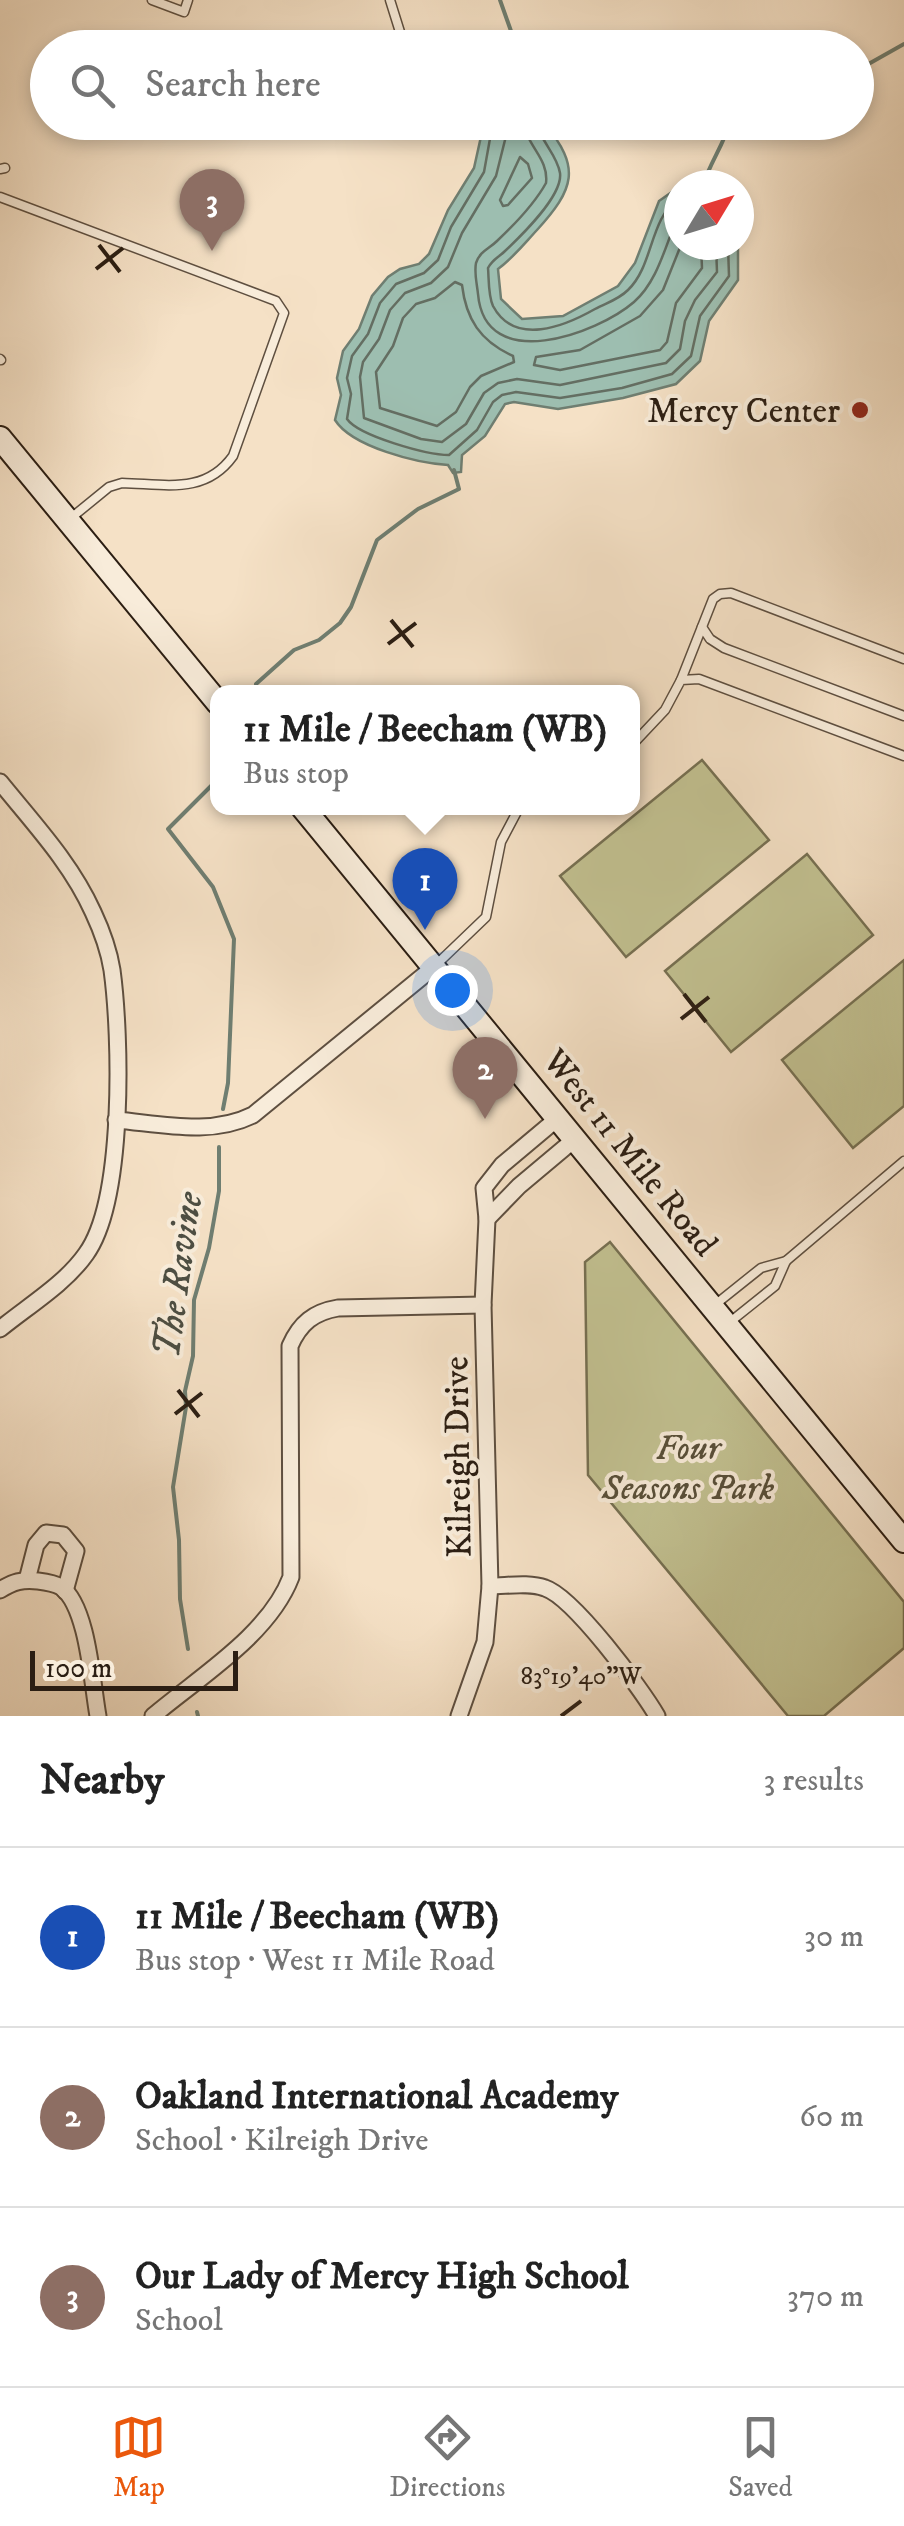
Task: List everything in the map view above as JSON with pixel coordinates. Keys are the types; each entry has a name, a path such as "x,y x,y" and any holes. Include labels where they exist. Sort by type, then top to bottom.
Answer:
{"street":[{"path":"4,452 68,521 210,693"},
{"path":"0,782 58,852 95,916 111,965 116,1005 116,1120 104,1218 94,1240 68,1273 0,1329"},
{"name":"West 11 Mile Road","path":"309,815 904,1541"},
{"path":"116,1120 206,1128 254,1115 434,967"},
{"name":"Kilreigh Drive","path":"558,1118 502,1166 484,1188 490,1586 543,1587 568,1602 640,1689 657,1716"},
{"path":"487,1220 519,1186 575,1139"},
{"path":"153,1716 265,1623 283,1599 291,1577 292,1558 290,1346 306,1321 319,1311 338,1308 483,1306"},
{"path":"27,1580 36,1545 46,1533 63,1534 76,1552 66,1591"},
{"path":"0,1590 27,1580 58,1585 66,1591 79,1612 98,1716"},
{"path":"460,1716 485,1642 490,1586"}],"lane":[{"path":"152,0 184,12 188,0"},
{"path":"390,0 399,30"},
{"path":"0,197 273,300 284,313 236,447 225,467 203,482 122,483 109,487 68,521"},
{"path":"640,737 665,710 713,599 720,594 732,593 904,659"},
{"path":"702,627 710,639 724,648 904,716"},
{"path":"680,680 699,679 720,686 904,756"},
{"path":"434,967 456,950 486,916 502,842 513,815"},
{"path":"720,1316 760,1268 786,1261 904,1161"},
{"path":"720,1316 776,1286 786,1261"}],"green space":[{"path":"702,760 769,840 626,957 560,876 635,815 640,815 640,811"},
{"path":"807,854 873,935 731,1052 665,971"},
{"path":"904,960 904,1106 853,1148 782,1060"},
{"name":"Four Seasons Park","path":"610,1242 904,1602 904,1648 824,1716 788,1716 588,1475 585,1262"}],"water":[{"path":"480,140 557,140 568,166 565,190 523,246 498,269 501,299 522,319 563,316 618,286 635,263 659,201 664,198 664,260 738,260 738,280 709,321 700,361 676,384 558,409 505,404 485,436 462,455 461,472 453,473 448,465 370,446 343,430 335,420 341,395 337,378 343,351 359,329 372,296 388,277 419,264 429,254 448,210 474,168"}],"waterway":[{"path":"500,0 511,30"},
{"path":"874,61 904,44"},
{"path":"709,170 723,140"},
{"name":"The Ravine","path":"256,684 294,650 319,640 340,623 351,607 377,540 418,509 459,489 454,470"},
{"name":"The Ravine","path":"210,787 168,829 213,887 234,939 228,1083 223,1109"},
{"name":"The Ravine","path":"188,1649 180,1599 173,1487 193,1356 194,1300 219,1191 219,1147"},
{"name":"The Ravine","path":"197,1712 198,1716"}],"place":[{"name":"Our Lady of Mercy High School","path":"212,251"},
{"name":"Mercy Center","path":"860,410"},
{"name":"11 Mile / Beecham (WB)","path":"425,930"},
{"name":"Oakland International Academy","path":"485,1119"}]}
